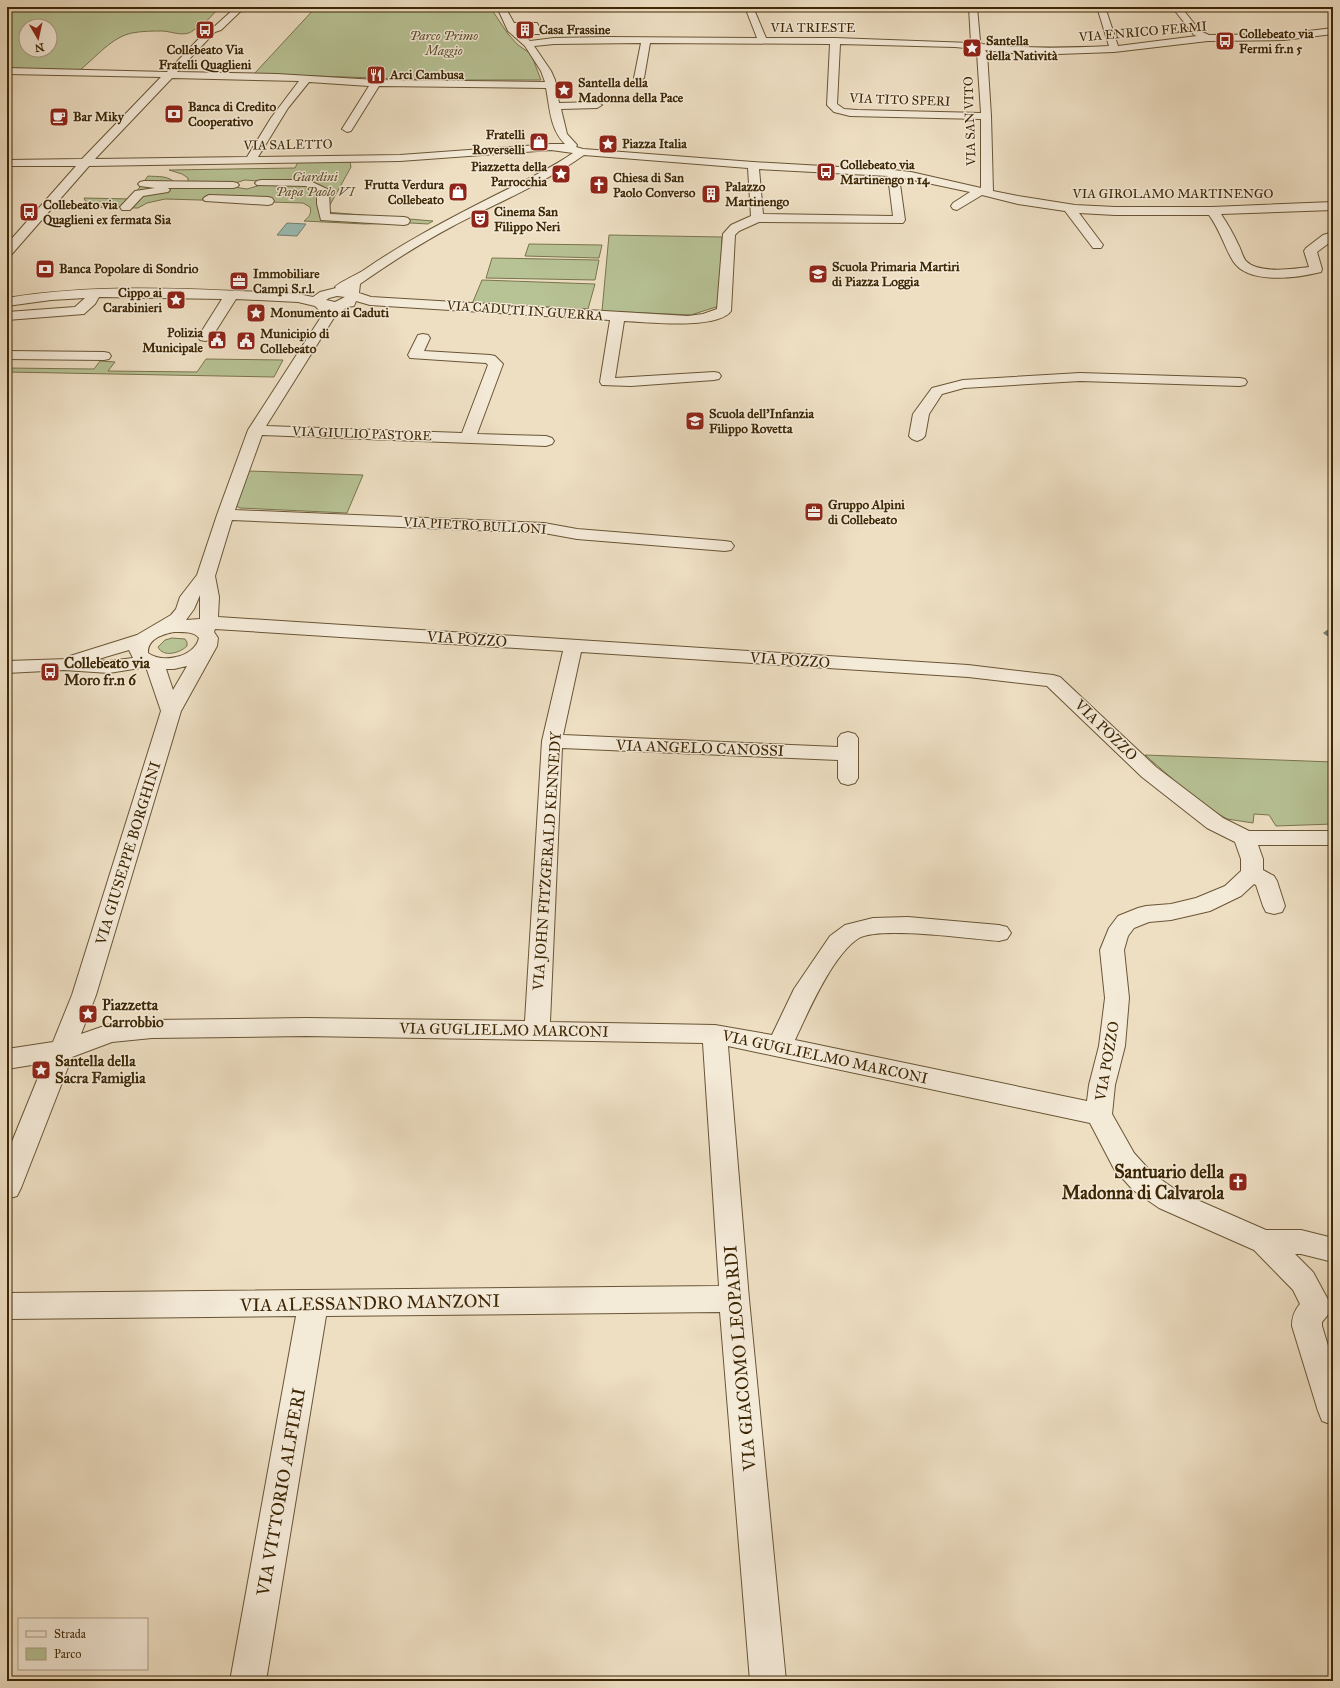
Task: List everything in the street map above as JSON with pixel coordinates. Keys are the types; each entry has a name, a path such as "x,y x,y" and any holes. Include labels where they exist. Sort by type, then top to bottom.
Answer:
{"street":[{"path":"212,30 208,28 231,7"},
{"path":"7,252 86,162 212,30 218,28 241,7"},
{"path":"502,7 513,31 528,44 546,71 551,85 554,106 562,135 572,145 570,148 582,152"},
{"path":"749,7 763,41"},
{"name":"VIA SAN VITO","path":"973,7 975,41 980,47 982,53 986,116 983,193"},
{"path":"1101,7 1114,48"},
{"path":"1176,7 1195,36"},
{"path":"511,26 534,25 537,32"},
{"name":"VIA ENRICO FERMI","path":"980,47 1058,51 1114,48 1195,36 1208,38 1284,37 1333,31"},
{"name":"VIA TRIESTE","path":"528,44 554,41 835,41 930,43 980,47"},
{"path":"639,78 646,41"},
{"name":"VIA TITO SPERI","path":"835,41 832,105 835,109 842,112 872,114 986,116"},
{"path":"7,71 95,70 131,71 170,75 306,79 376,83 551,85"},
{"path":"248,167 272,124 298,87 306,79"},
{"path":"348,129 376,83"},
{"path":"554,106 597,105"},
{"name":"VIA SALETTO","path":"7,163 86,162 248,167 521,149 570,148"},
{"path":"334,302 354,282 395,254 448,224 560,167 582,152"},
{"name":"VIA GIROLAMO MARTINENGO","path":"582,152 635,155 754,168 893,173 983,193 1044,205 1069,208 1115,211 1212,211 1333,206"},
{"path":"341,169 353,161"},
{"path":"756,218 754,168 818,177"},
{"path":"614,316 688,320 705,318 724,311 729,234 735,228 756,218 899,220 893,173"},
{"name":"VIA GIROLAMO MARTINENGO","path":"919,178 940,174 955,174"},
{"path":"261,184 308,183 325,177"},
{"name":"VIA GIROLAMO MARTINENGO","path":"919,178 983,177"},
{"path":"308,183 323,191 325,217 404,221"},
{"path":"144,184 233,185"},
{"path":"126,207 139,193 170,188 176,184"},
{"path":"241,200 247,189"},
{"path":"957,206 983,193"},
{"path":"208,199 268,200"},
{"path":"1069,208 1097,245"},
{"path":"1212,211 1220,221 1241,264 1250,269 1262,272 1308,272 1316,269 1310,251 1327,238 1333,236"},
{"path":"446,214 466,216"},
{"name":"VIA GIUSEPPE BORGHINI","path":"148,636 178,619 185,609 189,597 206,576 225,514 256,430 334,302 354,282"},
{"path":"7,316 79,311 90,301 95,293"},
{"name":"VIA CADUTI IN GUERRA","path":"21,299 95,293 151,293 298,298 334,302 370,301 614,316 617,320 607,382 631,382 714,376"},
{"path":"205,337 231,296"},
{"path":"7,298 21,299"},
{"path":"7,302 21,299"},
{"path":"423,338 415,355 490,359 496,364 468,437"},
{"path":"7,354 104,356"},
{"path":"917,436 921,414 937,391 963,384 1080,376 1240,382"},
{"name":"VIA GIULIO PASTORE","path":"256,430 546,441"},
{"name":"VIA PIETRO BULLONI","path":"225,514 544,528 577,534 726,546"},
{"name":"VIA GIUSEPPE BORGHINI","path":"59,1060 84,995 171,711 206,637 210,598 206,576"},
{"path":"7,667 64,664 109,667 151,662 166,664 180,663 194,658 206,637 196,627 174,626 64,664"},
{"name":"VIA POZZO","path":"206,637 220,640 278,627 968,671 1053,681 1149,772 1215,823 1245,838 1333,838"},
{"path":"148,636 139,645 139,652 142,657 151,662 171,711"},
{"name":"VIA JOHN FITZGERALD KENNEDY","path":"537,1031 556,780 552,742 573,646"},
{"name":"VIA ANGELO CANOSSI","path":"552,742 848,746 848,778"},
{"path":"1245,838 1252,859 1252,873 1266,881 1274,906"},
{"name":"VIA POZZO","path":"1099,1114 1102,1085 1112,1046 1117,998 1112,950 1117,934 1126,922 1146,914 1171,912 1208,902 1233,891 1252,873"},
{"path":"780,1046 803,995 838,942 853,931 873,926 908,925 998,933"},
{"name":"VIA GUGLIELMO MARCONI","path":"59,1060 110,1033 152,1029 306,1027 714,1034 780,1046 1023,1100 1099,1114"},
{"name":"VIA GIACOMO LEOPARDI","path":"714,1034 734,1299 768,1681"},
{"path":"7,1060 59,1060 7,1188"},
{"path":"1099,1114 1124,1161 1143,1182 1169,1200 1264,1242 1303,1281 1325,1310 1307,1317 1307,1326 1333,1411"},
{"path":"1264,1242 1301,1242 1333,1250"},
{"name":"VIA ALESSANDRO MANZONI","path":"7,1306 734,1299"},
{"name":"VIA VITTORIO ALFIERI","path":"248,1681 313,1303"}],"green space":[{"path":"7,7 220,7 199,29 195,29 188,33 180,34 163,31 151,31 136,32 125,35 104,48 80,70 7,68"},
{"name":"Parco Primo Maggio","path":"316,7 490,7 508,34 518,45 531,54 541,80 436,80 254,74"},
{"name":"Giardini Papa Paolo VI","path":"298,162 350,162 351,167 326,212 433,221 428,224 365,224 304,221 310,215 311,209 303,203 165,199 147,203 138,208 88,207 84,198 131,199 148,176 167,178 176,184 188,183 188,178 182,174 169,170 295,168","holes":["245,180 259,181 261,185 247,189 234,187 235,183"]},
{"path":"609,235 722,237 719,306 691,315 602,311"},
{"path":"529,244 602,245 599,258 525,256"},
{"path":"492,258 599,260 595,280 486,278"},
{"path":"482,280 595,284 588,309 472,304"},
{"path":"206,359 283,360 274,377 7,372 7,368 94,369 100,361 115,362 108,371 197,372"},
{"path":"249,471 363,475 347,513 240,508 236,506"},
{"path":"172,638 185,639 187,646 180,651 172,653 160,650 158,647 165,640"},
{"path":"1145,755 1333,762 1333,824 1276,826 1269,815 1254,814 1253,823 1227,819 1199,802"}],"water":[{"path":"287,223 306,224 297,236 277,235"}],"waterway":[{"path":"1327,633 1333,633"}],"place":[{"name":"Collebeato Via Fratelli Quaglieni","path":"205,30"},
{"name":"Casa Frassine","path":"525,30"},
{"name":"Collebeato via Fermi fr.n 5","path":"1225,41"},
{"name":"Santella della Natività","path":"972,48"},
{"name":"Arci Cambusa","path":"376,75"},
{"name":"Santella della Madonna della Pace","path":"564,90"},
{"name":"Banca di Credito Cooperativo","path":"174,114"},
{"name":"Bar Miky","path":"59,117"},
{"name":"Fratelli Roverselli","path":"539,142"},
{"name":"Piazza Italia","path":"608,144"},
{"name":"Collebeato via Martinengo n 14","path":"826,172"},
{"name":"Piazzetta della Parrocchia","path":"561,174"},
{"name":"Chiesa di San Paolo Converso","path":"599,185"},
{"name":"Frutta Verdura Collebeato","path":"458,192"},
{"name":"Palazzo Martinengo","path":"711,194"},
{"name":"Collebeato via Quaglieni ex fermata Sia","path":"29,212"},
{"name":"Cinema San Filippo Neri","path":"480,219"},
{"name":"Banca Popolare di Sondrio","path":"45,269"},
{"name":"Scuola Primaria Martiri di Piazza Loggia","path":"818,274"},
{"name":"Immobiliare Campi S.r.l.","path":"239,281"},
{"name":"Cippo ai Carabinieri","path":"176,300"},
{"name":"Monumento ai Caduti","path":"256,313"},
{"name":"Polizia Municipale","path":"217,340"},
{"name":"Municipio di Collebeato","path":"246,341"},
{"name":"Scuola dell'Infanzia Filippo Rovetta","path":"695,421"},
{"name":"Gruppo Alpini di Collebeato","path":"814,512"},
{"name":"Collebeato via Moro fr.n 6","path":"50,672"},
{"name":"Piazzetta Carrobbio","path":"88,1014"},
{"name":"Santella della Sacra Famiglia","path":"41,1070"},
{"name":"Santuario della Madonna di Calvarola","path":"1238,1182"}]}
